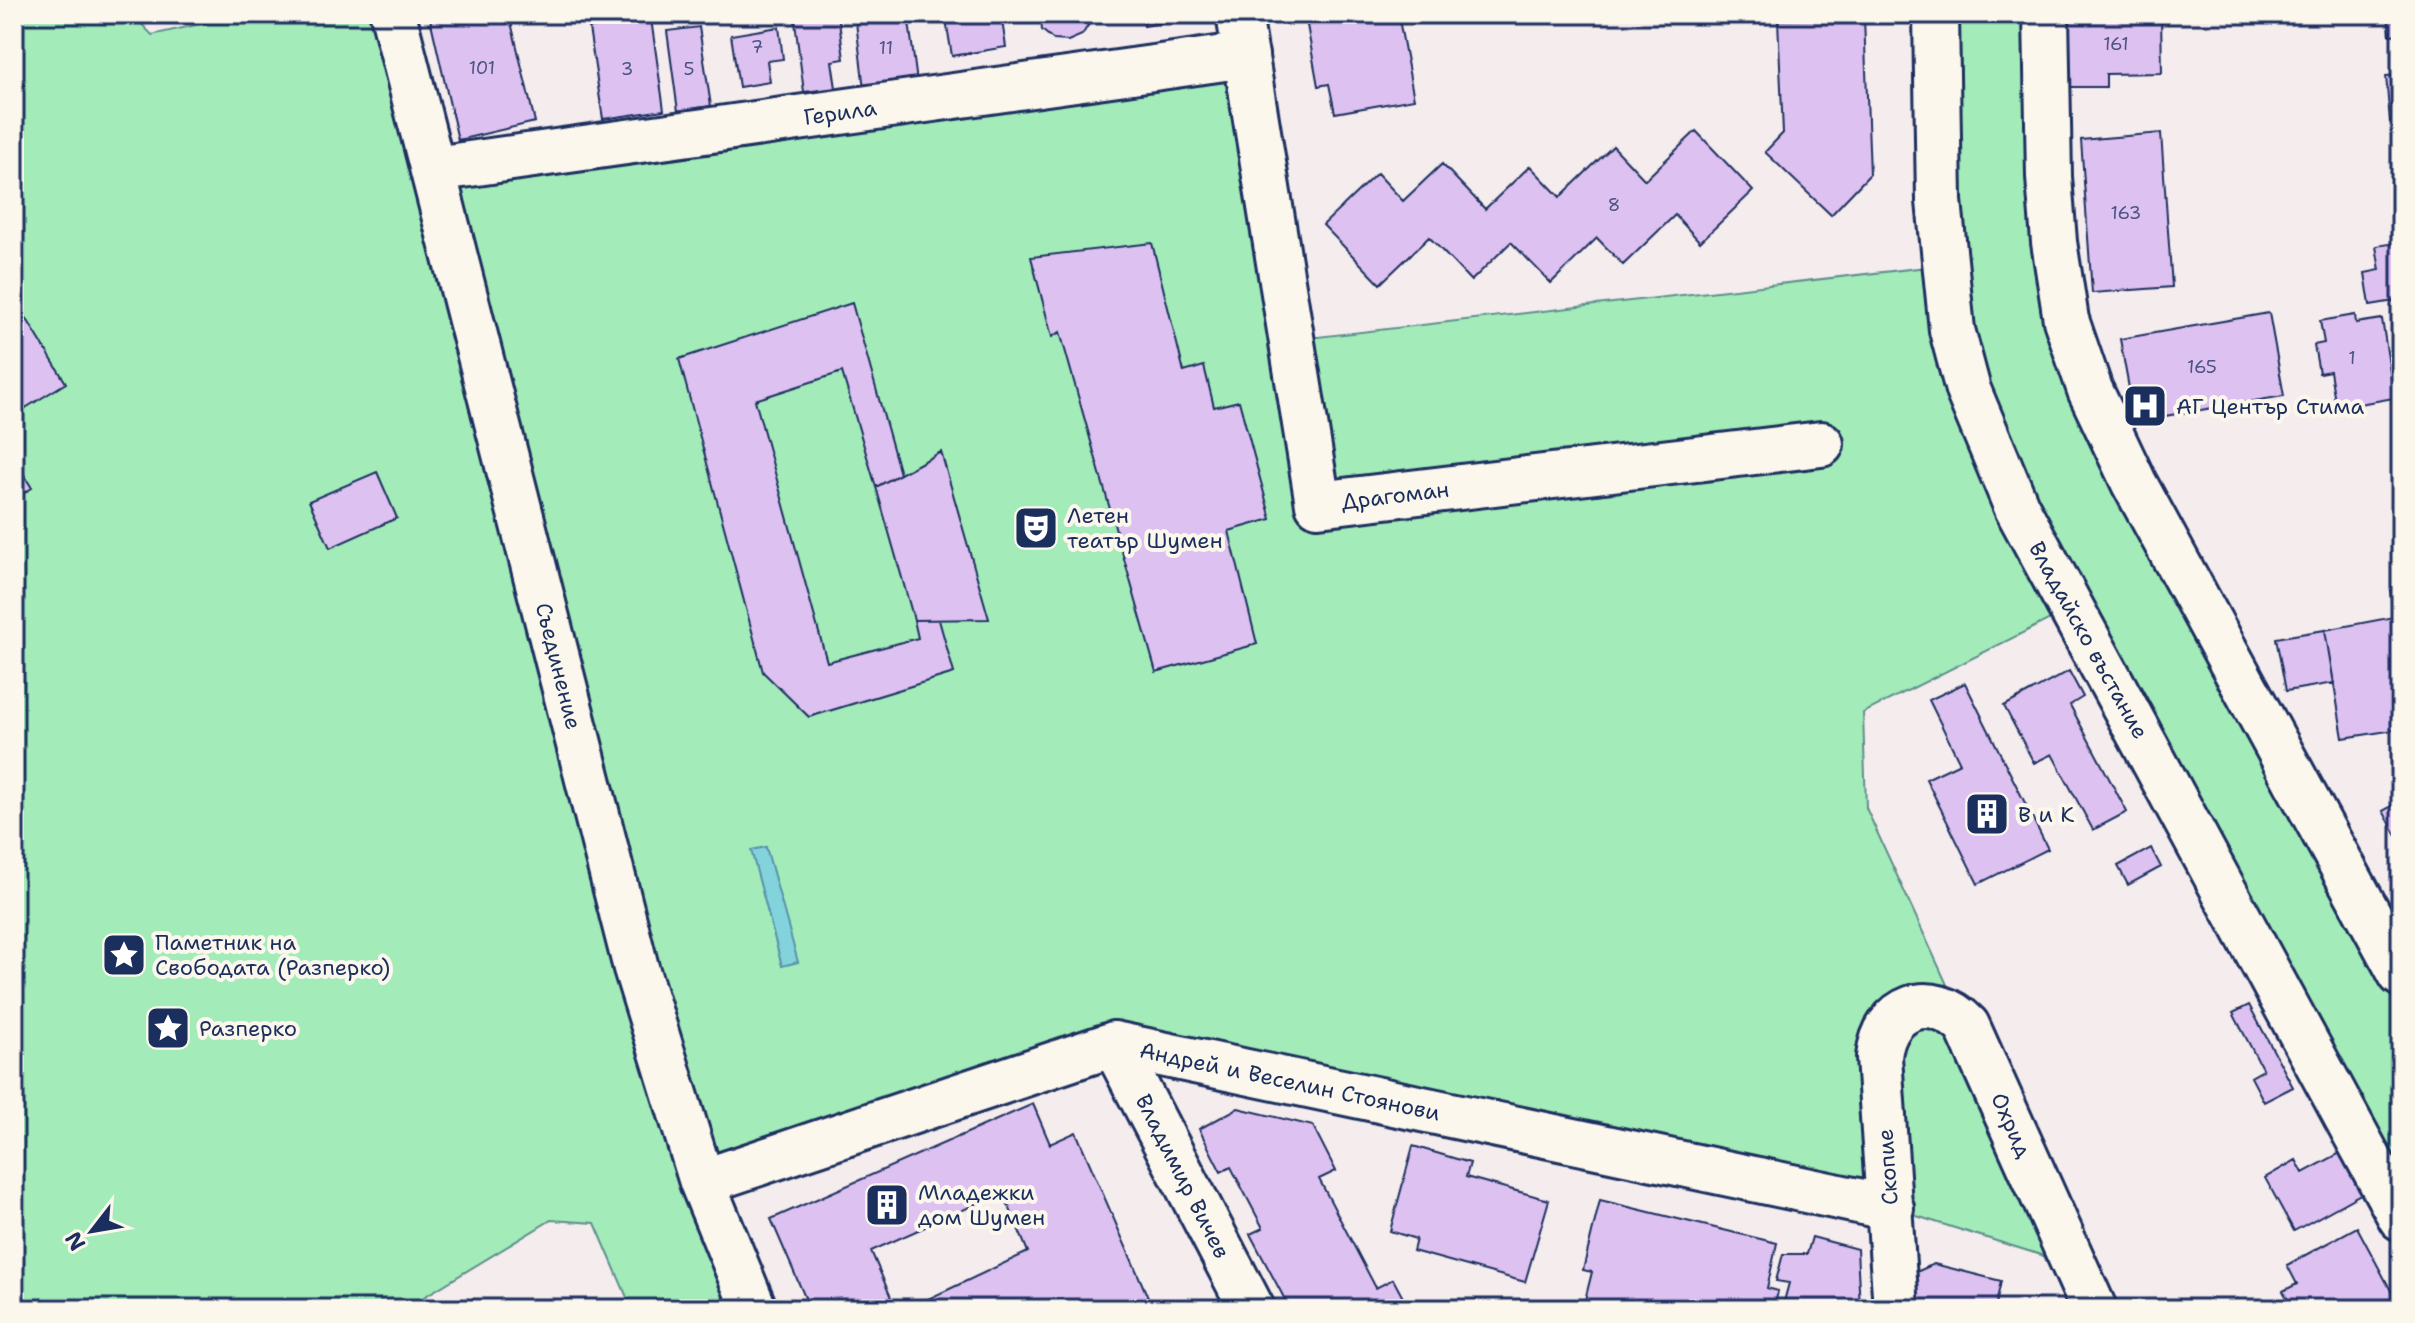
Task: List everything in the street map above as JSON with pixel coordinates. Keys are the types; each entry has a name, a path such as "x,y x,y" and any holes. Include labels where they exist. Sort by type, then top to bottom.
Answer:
{"street":[{"name":"Съединение","path":"393,14 650,1018 702,1182 754,1309"},
{"name":"Владайско въстание","path":"1936,14 1939,201 1952,330 1968,390 2017,508 2401,1218"},
{"path":"2046,14 2049,177 2054,242 2066,320 2090,390 2141,497 2401,974"},
{"name":"Герила","path":"434,169 1243,34"},
{"name":"Драгоман","path":"1243,34 1318,504 1821,444"},
{"name":"Охрид","path":"1888,1026 1898,1015 1913,1007 1928,1005 1957,1015 1967,1026 2094,1309"},
{"name":"Скопие","path":"1888,1026 1881,1040 1879,1057 1896,1309"},
{"name":"Андрей и Веселин Стоянови","path":"702,1182 1114,1044 1891,1208"},
{"name":"Владимир Вичев","path":"1114,1044 1252,1309"}],"green space":[{"path":"14,14 132,14 152,35 245,14 393,14 434,169 1246,55 1292,340 1944,265 1936,14 2046,14 2066,320 2401,974 2401,1218 2072,608 1863,713 1866,808 2076,1266 1891,1208 1114,1044 702,1182 754,1309 632,1309 595,1223 551,1220 404,1309 14,1309"}],"water":[{"path":"766,847 798,962 782,966 751,850"}],"building":[{"path":"429,14 509,14 535,122 458,140"},
{"path":"794,14 838,14 844,59 832,61 836,88 804,92"},
{"path":"855,14 908,14 917,82 864,89"},
{"path":"945,14 1001,14 1006,47 952,56"},
{"path":"1040,14 1087,14 1089,24 1082,35 1068,41 1054,40 1042,30"},
{"path":"1142,14 1210,14 1210,15 1144,26"},
{"path":"1305,14 1398,14 1414,99 1335,113 1329,84 1318,86"},
{"path":"2069,14 2161,14 2162,73 2106,74 2106,87 2070,87"},
{"path":"2388,14 2401,14 2401,34 2390,35"},
{"path":"1864,18 1870,174 1831,215 1765,152 1783,133 1778,20"},
{"path":"651,19 664,110 603,119 589,28"},
{"path":"699,27 711,106 678,111 667,31"},
{"path":"779,27 783,59 767,61 770,82 739,87 731,35"},
{"path":"2401,75 2401,121 2390,122 2386,76"},
{"path":"1696,131 1753,191 1700,242 1675,215 1623,265 1597,238 1551,283 1511,242 1471,281 1429,237 1380,284 1323,225 1377,173 1403,201 1442,164 1485,209 1530,166 1560,197 1613,146 1645,180"},
{"path":"2161,133 2172,287 2092,293 2081,140"},
{"path":"1152,243 1184,372 1204,366 1214,407 1239,401 1271,519 1229,531 1257,644 1156,672 1060,332 1052,337 1031,257"},
{"path":"2396,243 2401,300 2370,305 2365,273 2380,270 2376,246"},
{"path":"14,298 66,383 14,415"},
{"path":"852,303 900,474 876,487 842,372 755,400 827,662 918,638 914,620 939,620 954,673 809,717 763,672 679,359"},
{"path":"2269,313 2284,396 2135,421 2120,339"},
{"path":"2355,315 2356,323 2382,319 2394,398 2336,408 2330,371 2319,373 2314,345 2324,343 2320,321"},
{"path":"941,452 989,619 914,620 876,487"},
{"path":"14,459 32,488 14,499"},
{"path":"377,472 397,518 330,548 309,501"},
{"path":"2401,589 2401,729 2343,738 2325,630 2394,617 2390,590"},
{"path":"2325,630 2334,683 2286,691 2276,638"},
{"path":"2069,671 2083,697 2070,705 2127,812 2093,830 2052,754 2034,763 2004,706"},
{"name":"В и К","path":"1965,683 2048,849 1978,884 1926,779 1960,763 1929,700"},
{"path":"2401,801 2401,843 2383,811"},
{"path":"2151,848 2161,867 2128,885 2118,866"},
{"path":"2249,1005 2293,1087 2264,1102 2251,1077 2263,1070 2233,1013"},
{"name":"Младежки дом Шумен","path":"1033,1104 1050,1144 1076,1132 1153,1309 907,1309 1028,1252 1003,1192 871,1251 896,1309 810,1309 771,1219"},
{"path":"1238,1108 1313,1126 1336,1171 1319,1179 1376,1288 1393,1279 1409,1309 1290,1309 1250,1234 1263,1228 1231,1167 1221,1172 1199,1129"},
{"path":"1413,1146 1470,1163 1466,1177 1549,1200 1525,1282 1413,1251 1416,1239 1390,1231"},
{"path":"2342,1152 2364,1192 2294,1231 2265,1178 2296,1160 2303,1173"},
{"path":"1600,1200 1777,1243 1767,1288 1778,1291 1774,1309 1621,1309 1585,1300 1592,1272 1583,1270"},
{"path":"2357,1227 2395,1298 2374,1309 2293,1309 2283,1291 2297,1284 2287,1265"},
{"path":"1812,1237 1857,1249 1860,1309 1782,1309 1789,1283 1776,1281 1783,1254 1807,1254"},
{"path":"1934,1264 2001,1281 1995,1309 1915,1309 1914,1273"}],"place":[{"name":"АГ Център Стима","path":"2145,406"},
{"name":"Летен театър Шумен","path":"1036,528"},
{"name":"В и К","path":"1987,814"},
{"name":"Паметник на Свободата (Разперко)","path":"124,955"},
{"name":"Разперко","path":"168,1028"},
{"name":"Младежки дом Шумен","path":"887,1205"}]}
